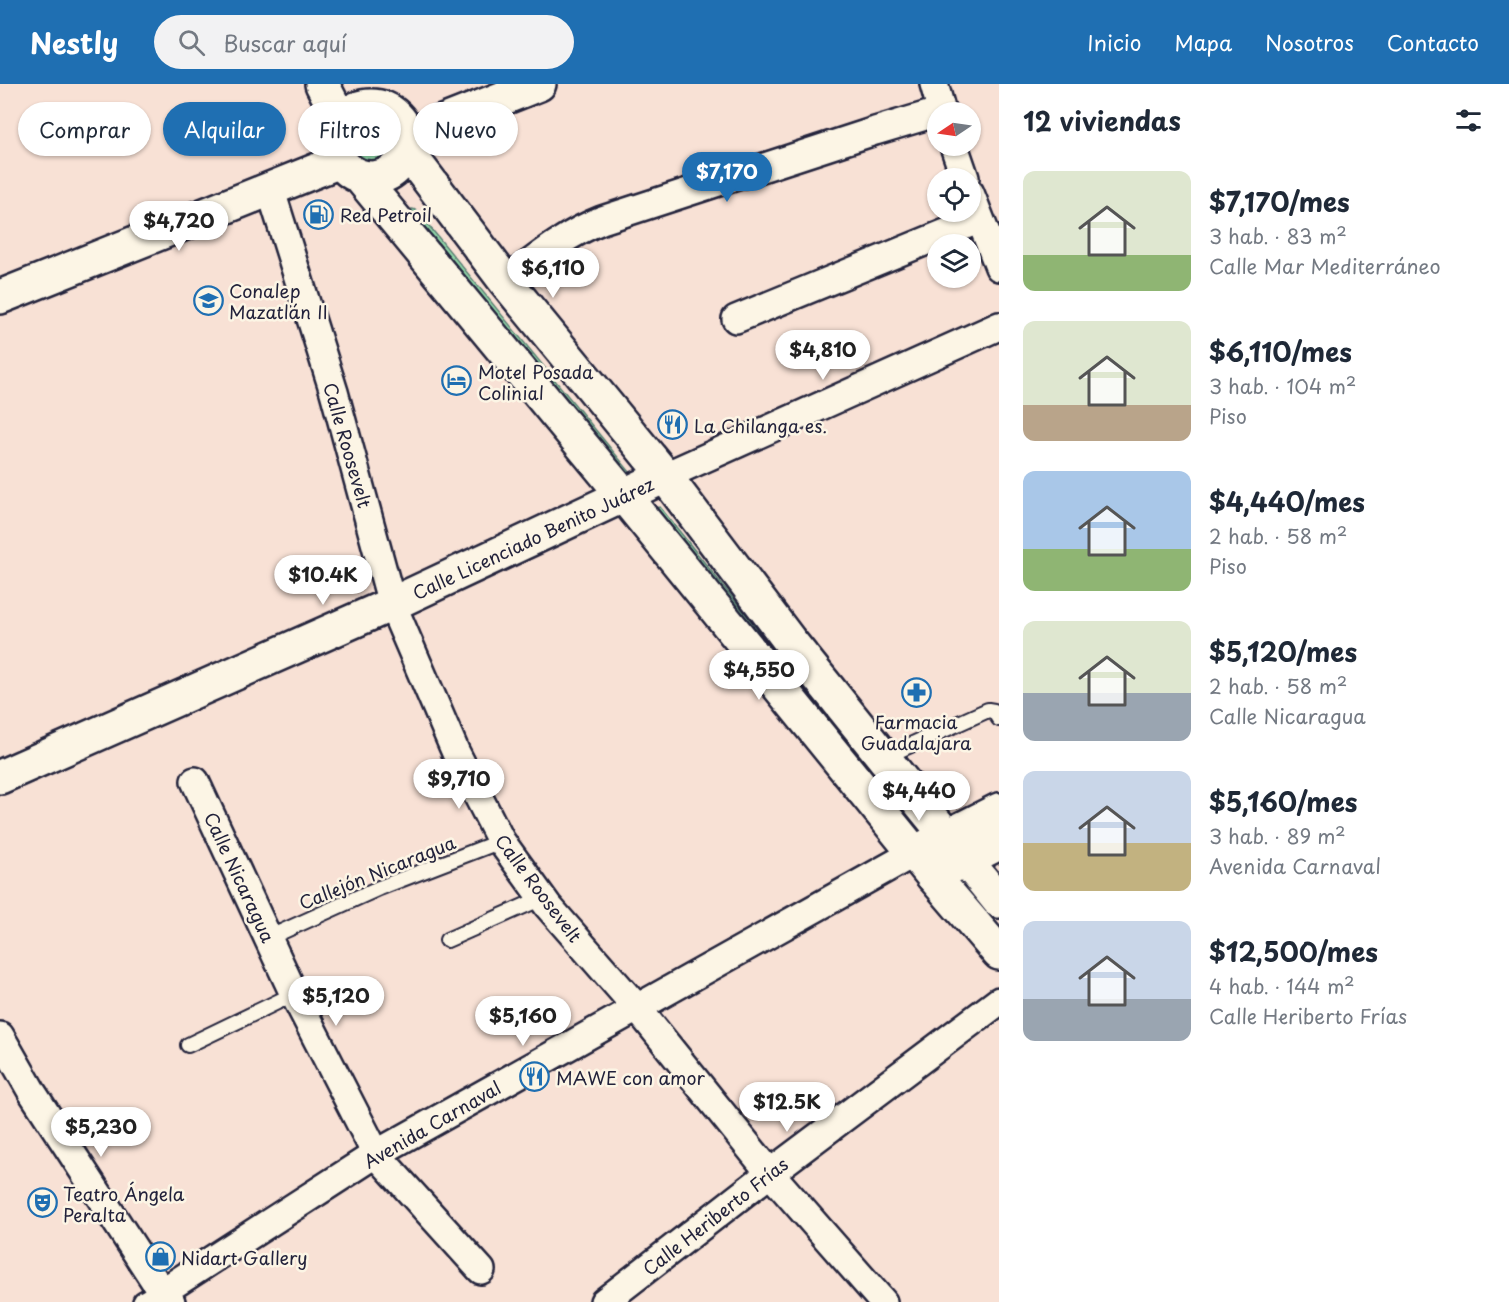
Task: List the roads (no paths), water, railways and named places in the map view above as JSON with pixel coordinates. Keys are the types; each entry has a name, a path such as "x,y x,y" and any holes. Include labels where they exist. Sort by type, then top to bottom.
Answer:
{"main road":[{"path":"322,84 331,102"},
{"path":"401,115 486,84"},
{"path":"401,116 539,84"},
{"path":"401,136 506,282 665,476 789,640 999,901"},
{"path":"339,156 624,496 999,953"},
{"path":"0,297 270,188 350,169 373,179 384,176 398,166 396,156"},
{"name":"Calle Licenciado Benito Juárez","path":"0,777 392,604 665,476"},
{"path":"924,864 956,848 999,810"},
{"path":"956,848 999,843"}],"street":[{"path":"934,84 939,102"},
{"path":"506,282 562,239 579,229 927,116"},
{"name":"Calle Roosevelt","path":"270,188 334,392 392,604 456,753 501,841 542,898 638,1009 770,1173 883,1302"},
{"path":"736,319 973,222"},
{"path":"981,222 999,267"},
{"name":"Calle Licenciado Benito Juárez","path":"665,476 999,326"},
{"name":"Calle Nicaragua","path":"195,781 294,994 376,1154 482,1270"},
{"name":"Avenida Carnaval","path":"159,1299 376,1154 638,1009 924,864"},
{"name":"Calle Heriberto Frías","path":"604,1302 770,1173 999,1001"},
{"path":"0,1036 159,1299"}],"lane":[{"path":"884,757 988,710 994,711 999,719"},
{"name":"Callejón Nicaragua","path":"268,938 379,888 501,841"},
{"path":"447,940 542,898"},
{"path":"188,1045 294,994"}],"place":[{"name":"Red Petroil","path":"319,214"},
{"name":"Conalep Mazatlán II","path":"208,300"},
{"name":"Motel Posada Colinial","path":"457,381"},
{"name":"La Chilanga es.","path":"673,425"},
{"name":"Farmacia Guadalajara","path":"916,692"},
{"name":"MAWE con amor","path":"535,1077"},
{"name":"Teatro Ángela Peralta","path":"42,1203"},
{"name":"Nidart Gallery","path":"160,1257"}]}
